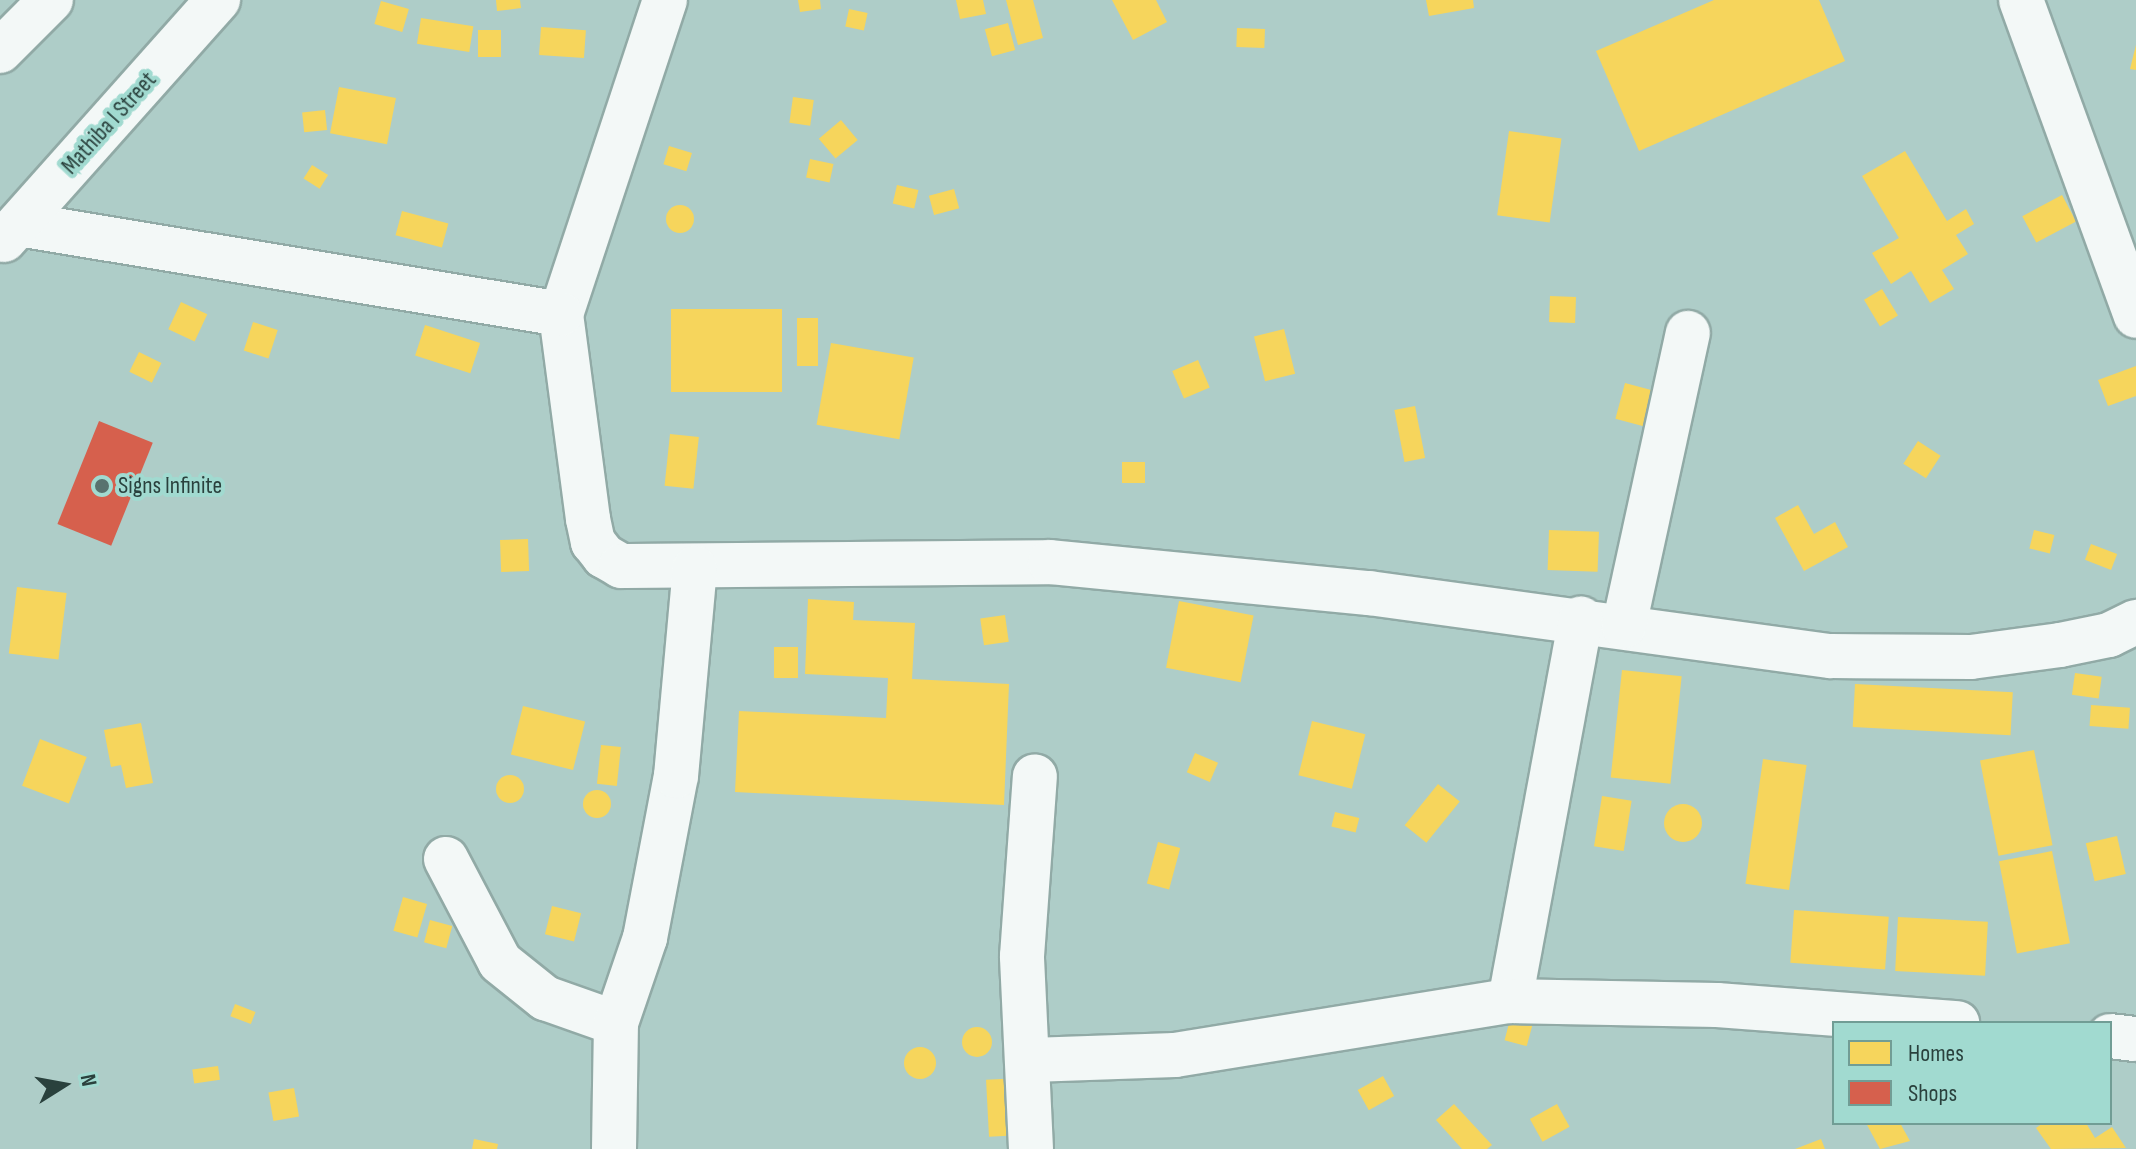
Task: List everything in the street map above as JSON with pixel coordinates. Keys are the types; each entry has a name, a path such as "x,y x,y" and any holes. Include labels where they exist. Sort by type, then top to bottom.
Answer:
{"street":[{"path":"0,51 51,0"},
{"name":"Mathiba I Street","path":"10,235 218,0"},
{"path":"665,0 561,314 593,542 604,556 621,566 695,568 1050,562 1581,619 1831,656 1971,657 2109,635 2136,622"},
{"path":"2021,0 2136,316"},
{"path":"10,235 561,314"},
{"path":"1624,626 1688,333"},
{"path":"614,1149 616,1023 645,938 676,776 695,568"},
{"path":"1510,1001 1581,619"},
{"path":"1031,1149 1031,1060 1022,942 1035,776"},
{"path":"446,859 500,962 545,998 616,1023"},
{"path":"1031,1060 1175,1055 1510,1001 1717,1005 1930,1021"},
{"path":"2112,1036 2136,1039"}],"building: Homes":[{"path":"496,0 520,0 521,8 497,11"},
{"path":"798,0 820,0 821,9 800,12"},
{"path":"956,0 983,0 986,14 960,19"},
{"path":"1006,0 1033,0 1043,38 1018,45"},
{"path":"1112,0 1156,0 1167,22 1133,40"},
{"path":"1426,0 1473,0 1474,8 1429,16"},
{"path":"1714,0 1819,0 1845,61 1639,151 1596,51"},
{"path":"381,1 409,9 402,32 374,24"},
{"path":"849,9 868,13 864,31 845,27"},
{"path":"421,18 473,26 469,52 417,44"},
{"path":"1008,23 1015,50 992,56 985,29"},
{"path":"541,27 586,30 584,58 539,55"},
{"path":"1237,28 1265,29 1264,48 1236,47"},
{"path":"478,30 501,30 501,57 478,57"},
{"path":"2136,45 2136,70 2130,69"},
{"path":"339,87 396,98 387,144 330,133"},
{"path":"793,97 814,100 810,126 789,123"},
{"path":"325,110 327,130 304,132 302,112"},
{"path":"841,120 858,140 835,159 819,139"},
{"path":"1509,131 1561,138 1550,223 1497,215"},
{"path":"669,146 692,153 686,171 663,164"},
{"path":"1905,151 1947,221 1966,209 1974,224 1956,235 1968,254 1942,270 1954,289 1930,303 1911,271 1891,284 1872,253 1899,238 1862,176"},
{"path":"810,159 833,164 830,183 806,178"},
{"path":"312,165 328,175 320,189 304,179"},
{"path":"897,185 918,190 914,208 893,204"},
{"path":"954,189 959,208 934,215 929,196"},
{"path":"2062,195 2076,221 2036,243 2022,216"},
{"path":"680,205 690,209 694,219 690,229 680,233 670,229 666,219 670,209"},
{"path":"402,211 448,223 442,248 396,235"},
{"path":"1882,289 1898,316 1880,326 1864,300"},
{"path":"1550,296 1576,297 1575,323 1549,322"},
{"path":"181,302 207,314 195,341 168,329"},
{"path":"671,309 782,309 782,392 671,392"},
{"path":"797,318 818,318 818,366 797,366"},
{"path":"253,322 278,330 268,359 244,351"},
{"path":"425,325 480,343 470,373 415,355"},
{"path":"1284,329 1295,374 1265,381 1254,336"},
{"path":"831,343 914,358 899,439 817,425"},
{"path":"139,352 161,363 152,383 129,372"},
{"path":"1198,360 1210,388 1184,399 1172,371"},
{"path":"2136,366 2136,396 2108,406 2098,380"},
{"path":"1625,383 1654,391 1644,427 1615,419"},
{"path":"1415,406 1425,458 1404,462 1394,410"},
{"path":"670,434 699,437 693,489 665,486"},
{"path":"1918,441 1941,456 1926,478 1903,464"},
{"path":"1122,462 1145,462 1145,483 1122,483"},
{"path":"1798,505 1814,534 1835,522 1848,547 1804,571 1775,518"},
{"path":"1549,530 1599,532 1598,572 1548,570"},
{"path":"2034,530 2054,535 2050,554 2029,548"},
{"path":"528,539 529,571 501,572 500,540"},
{"path":"2091,544 2117,554 2111,570 2085,560"},
{"path":"17,587 67,593 58,660 9,654"},
{"path":"808,599 854,602 853,620 915,623 912,679 1009,684 1004,805 735,792 739,711 886,718 888,678 805,674"},
{"path":"1179,601 1254,616 1241,682 1166,668"},
{"path":"1005,615 1009,642 984,645 980,618"},
{"path":"774,647 798,647 798,678 774,678"},
{"path":"1622,670 1682,676 1670,784 1611,777"},
{"path":"2075,673 2102,677 2099,699 2072,695"},
{"path":"1855,684 2013,692 2011,735 1853,727"},
{"path":"2091,705 2130,708 2128,729 2090,726"},
{"path":"523,706 585,721 573,770 511,755"},
{"path":"1312,721 1365,734 1352,789 1298,775"},
{"path":"141,723 153,783 126,788 121,765 111,767 104,730"},
{"path":"40,739 87,757 69,804 22,786"},
{"path":"601,745 621,747 617,786 597,784"},
{"path":"2034,750 2053,845 1999,856 1980,760"},
{"path":"1195,753 1218,763 1210,782 1187,772"},
{"path":"1763,759 1807,765 1789,890 1745,884"},
{"path":"510,775 520,779 524,789 520,799 510,803 500,799 496,789 500,779"},
{"path":"1438,784 1460,802 1426,843 1405,825"},
{"path":"597,790 607,794 611,804 607,814 597,818 587,814 583,804 587,794"},
{"path":"1602,796 1632,801 1624,851 1594,846"},
{"path":"1683,804 1697,809 1702,823 1697,837 1683,842 1669,837 1664,823 1669,809"},
{"path":"1335,812 1359,818 1356,833 1331,827"},
{"path":"2117,836 2126,874 2095,881 2086,843"},
{"path":"1158,842 1180,848 1169,889 1147,884"},
{"path":"2052,851 2070,943 2017,954 1999,861"},
{"path":"403,897 427,904 417,938 393,931"},
{"path":"552,906 581,913 574,941 545,934"},
{"path":"1794,910 1889,917 1885,969 1790,963"},
{"path":"1898,917 1988,922 1985,976 1895,971"},
{"path":"430,920 452,926 446,948 424,942"},
{"path":"235,1004 256,1012 251,1024 230,1016"},
{"path":"1511,1016 1533,1022 1527,1046 1505,1040"},
{"path":"977,1027 983,1028 991,1036 991,1048 983,1056 977,1057 971,1056 963,1048 962,1042 963,1036 971,1028"},
{"path":"920,1047 931,1052 936,1063 931,1074 920,1079 909,1074 904,1063 909,1052"},
{"path":"218,1066 220,1080 194,1083 192,1070"},
{"path":"1383,1076 1394,1096 1369,1110 1358,1090"},
{"path":"1021,1078 1024,1135 989,1137 986,1080"},
{"path":"294,1088 299,1117 273,1121 268,1093"},
{"path":"1454,1104 1492,1145 1487,1149 1462,1149 1436,1120"},
{"path":"1557,1104 1570,1127 1542,1142 1530,1119"},
{"path":"1867,1125 1901,1125 1910,1141 1880,1149"},
{"path":"2040,1125 2087,1125 2095,1138 2112,1127 2126,1148 2051,1149 2036,1128"},
{"path":"474,1139 498,1144 497,1149 472,1149"},
{"path":"1821,1139 1825,1149 1795,1149"}],"building: Shops":[{"path":"99,421 153,443 111,546 57,524"}],"place":[{"name":"Signs Infinite","path":"102,486"}]}
